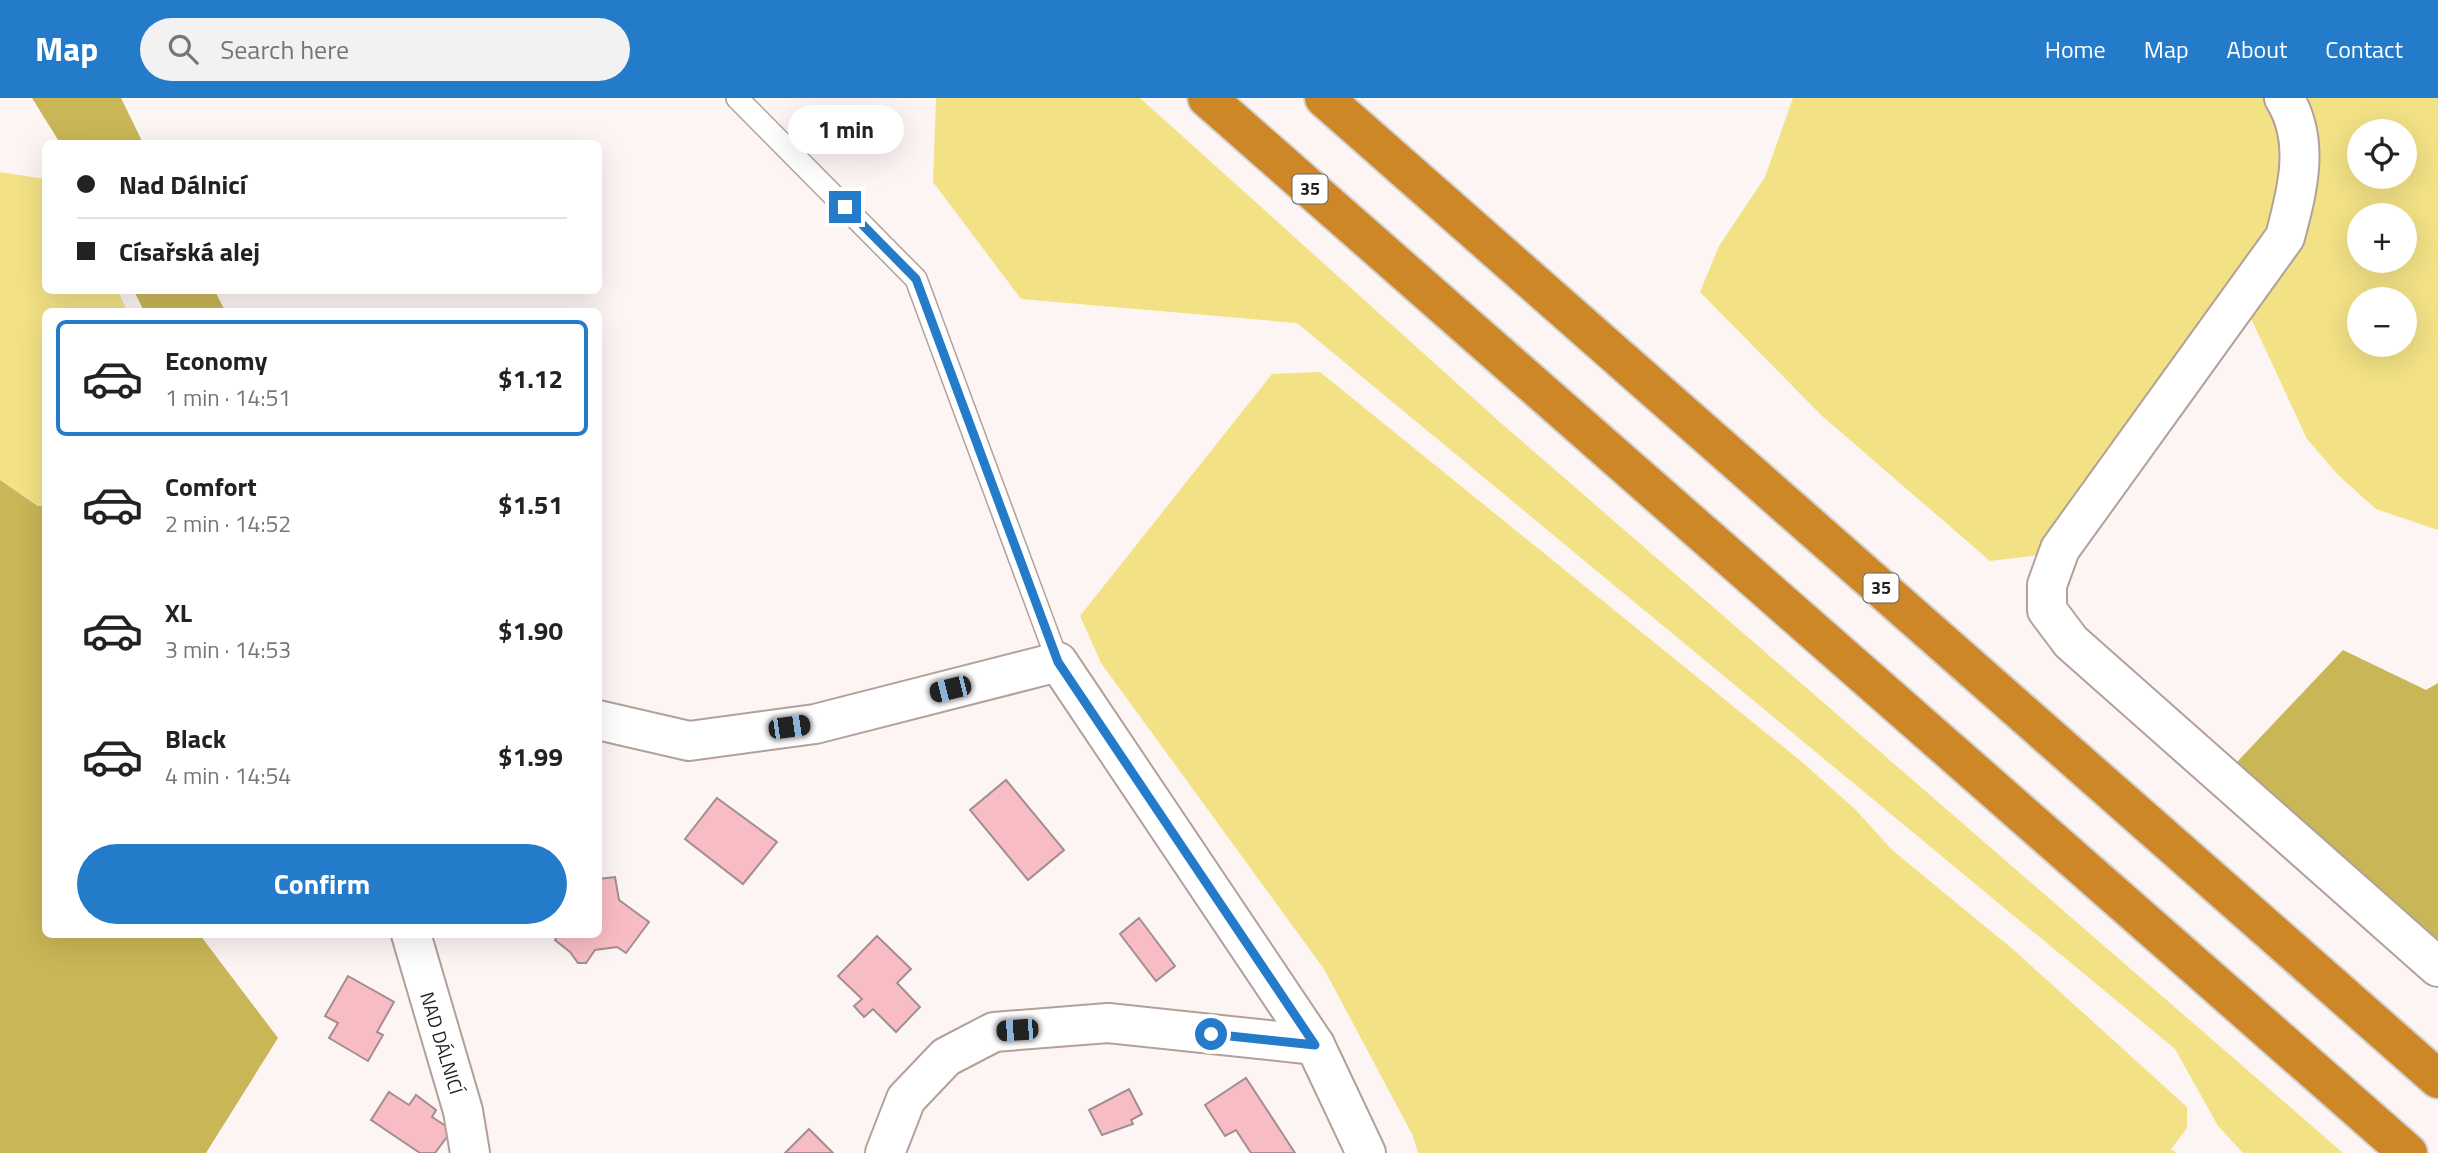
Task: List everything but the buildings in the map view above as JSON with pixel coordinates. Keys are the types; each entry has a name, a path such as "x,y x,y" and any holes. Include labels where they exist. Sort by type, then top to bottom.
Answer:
{"highway":[{"name":"35","path":"1207,98 2408,1153"},
{"name":"35","path":"1324,98 2438,1079"}],"street":[{"path":"2284,98 2302,149 2294,203 2285,237 2060,549 2047,585 2047,610 2071,642 2438,967"},
{"path":"602,721 689,741 815,724 1058,662 1315,1045 1366,1153"},
{"name":"NAD DÁLNICÍ","path":"412,938 463,1111 470,1153"},
{"path":"885,1153 906,1099 946,1057 995,1032 1108,1023 1315,1045"}],"lane":[{"path":"737,98 916,279 1058,662"}],"shaded area":[{"path":"32,98 121,98 142,140 58,140"},
{"path":"936,98 1140,98 1502,424 2343,1153 2243,1153 2218,1126 2175,1049 1297,323 1021,299 933,182"},
{"path":"1793,98 2264,98 2286,145 2279,197 2261,245 2040,555 1990,561 1821,415 1700,292 1719,246 1765,177"},
{"path":"2300,98 2438,98 2438,530 2376,509 2338,475 2307,439 2249,314 2308,230 2319,131"},
{"path":"0,172 42,179 42,294 119,294 126,308 42,308 42,506 0,480"},
{"path":"136,294 216,294 224,308 142,308"},
{"path":"1320,372 1802,762 1855,809 1892,850 2015,951 2187,1107 2187,1128 2171,1149 2176,1153 1418,1153 1413,1136 1324,969 1101,663 1080,616 1272,374"},
{"path":"0,480 38,506 42,506 42,938 202,938 278,1038 206,1153 0,1153"},
{"path":"2343,650 2426,690 2438,683 2438,941 2237,762"}],"route":[{"path":"845,207 916,279 1058,662 1315,1045 1211,1034"}]}
